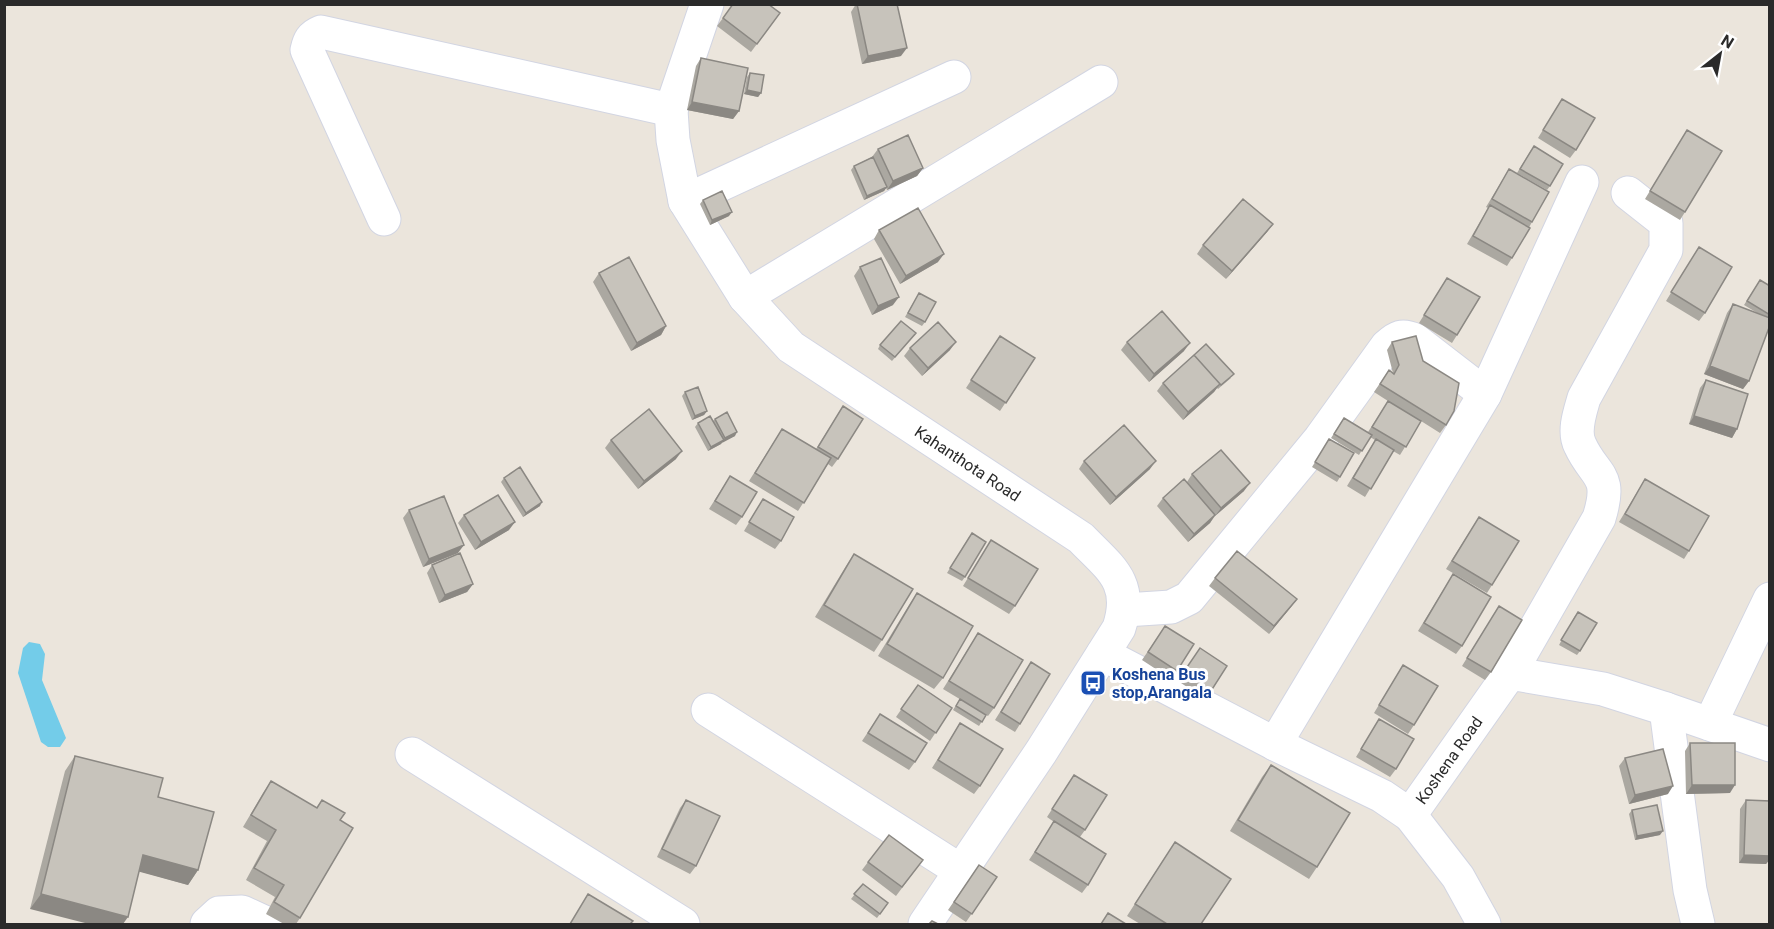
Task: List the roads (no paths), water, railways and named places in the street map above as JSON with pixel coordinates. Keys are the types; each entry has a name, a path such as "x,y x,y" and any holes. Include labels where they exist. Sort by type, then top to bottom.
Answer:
{"street":[{"name":"Kahanthota Road","path":"707,4 671,110 672,140 685,201 745,297 791,347 1081,538 1115,573 1122,591 1125,610"},
{"path":"384,219 306,51 308,42 314,35 321,32 671,110"},
{"path":"685,201 954,77"},
{"path":"745,297 1101,81"},
{"path":"1275,744 1485,394 1582,182"},
{"name":"Koshena Road","path":"1103,654 1275,744 1382,796 1410,815 1510,673 1599,518 1606,497 1601,476 1578,443 1577,422 1584,398 1666,250 1666,223 1628,193"},
{"path":"926,924 1041,752 1119,628 1125,610 1171,607 1189,598 1320,438 1395,338 1406,336 1415,340 1485,394"},
{"path":"1710,724 1770,599"},
{"path":"1510,673 1603,689 1770,746"},
{"path":"1666,709 1690,890 1698,924"},
{"path":"708,710 961,871"},
{"path":"412,754 683,924"},
{"path":"1410,815 1458,877 1484,924"},
{"path":"207,924 219,913 242,912 268,924"}],"water":[{"path":"29,642 40,644 45,654 42,680 66,738 60,747 48,747 41,742 18,673 23,648"}],"place":[{"name":"Koshena Bus stop,Arangala","path":"1093,683"}]}
